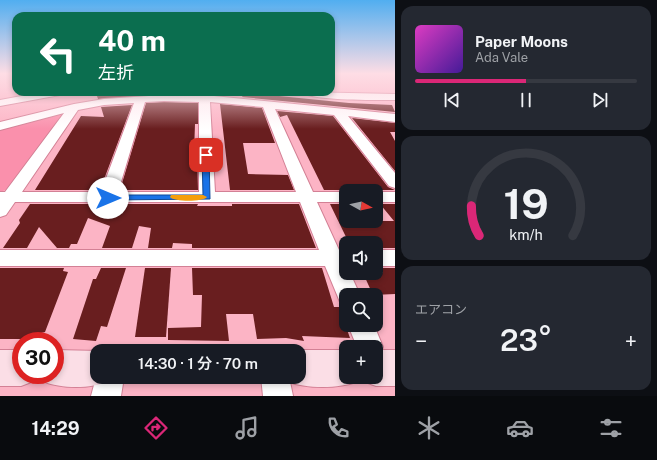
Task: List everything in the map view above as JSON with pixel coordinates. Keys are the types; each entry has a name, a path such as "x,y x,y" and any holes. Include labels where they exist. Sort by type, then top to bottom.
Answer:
{"street":[{"path":"335,95 395,97"},
{"path":"0,103 38,96"},
{"path":"204,98 207,197"},
{"path":"0,126 74,107 141,99 204,98 395,118"},
{"path":"108,198 141,99"},
{"path":"0,258 339,258 306,197 267,104"},
{"path":"0,212 5,198 74,107"},
{"path":"338,112 395,183"},
{"path":"5,198 339,197"},
{"path":"383,197 395,197"},
{"path":"383,258 395,258"},
{"path":"306,368 339,365"},
{"path":"0,368 12,368"},
{"path":"64,368 90,368"},
{"path":"106,396 109,384"},
{"path":"276,384 278,396"}],"shaded area":[{"path":"60,112 64,113 8,189 0,192 0,129"}],"building":[{"path":"97,96 150,96 98,99"},
{"path":"279,96 349,103 392,105 395,112 242,97"},
{"path":"146,103 198,103 198,124 195,124 194,152 197,152 198,190 120,190"},
{"path":"220,104 262,108 275,143 243,143 248,174 288,175 294,190 230,190"},
{"path":"132,105 100,190 35,190 81,116 104,117 101,107"},
{"path":"277,111 333,116 388,187 395,190 383,190 383,184 339,184 339,190 324,190 287,115 280,117"},
{"path":"352,118 395,123 395,132 390,132 395,141 395,171"},
{"path":"30,204 198,204 197,206 232,206 232,204 299,204 316,248 192,248 192,244 173,243 172,248 148,248 151,228 139,226 132,248 102,248 110,226 88,218 77,244 71,244 69,248 57,248 39,227 27,248 3,248 20,223 19,220"},
{"path":"330,204 339,204 339,223"},
{"path":"383,204 395,204 395,248 383,248 383,236 346,236 342,228 383,228 383,221 394,221 383,208"},
{"path":"0,268 64,268 63,271 68,272 45,332 12,332 12,339 0,339"},
{"path":"101,268 126,268 107,327 101,326 96,341 73,339 93,279 96,279"},
{"path":"145,268 171,268 166,337 135,337"},
{"path":"192,268 322,268 334,307 339,307 339,332 348,332 350,338 302,336 304,341 286,338 257,339 253,314 226,314 229,341 168,340 168,328 201,327 202,295 193,295"},
{"path":"383,268 395,268 395,294 383,295 383,288 370,288 366,280 383,280"}],"slow traffic":[{"path":"174,197 203,197"}],"route":[{"path":"108,198 207,197 206,155"}]}
